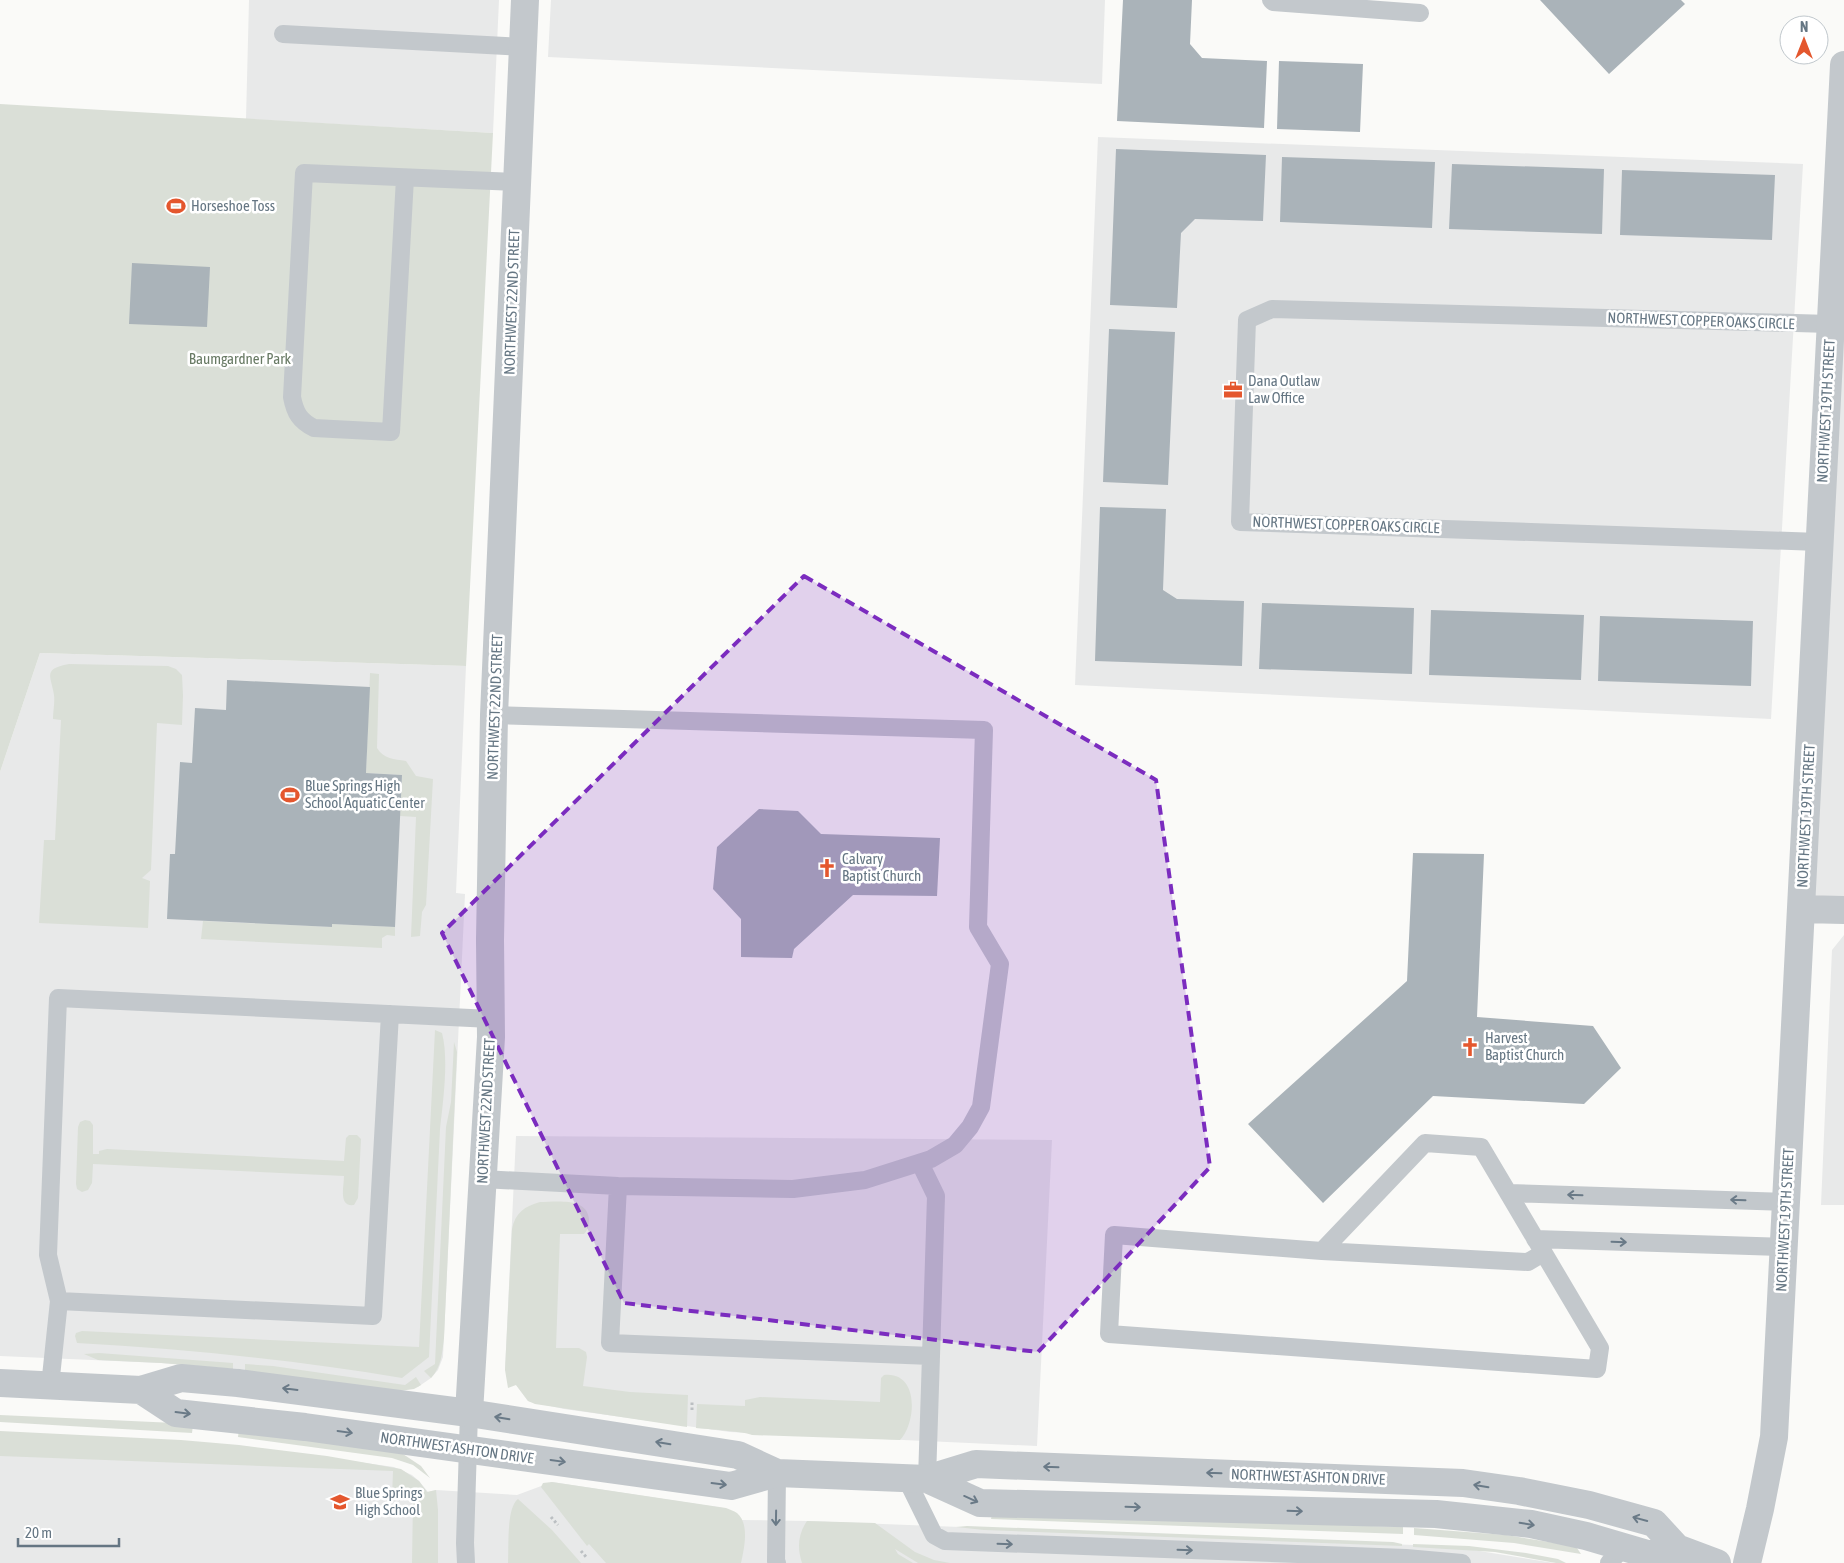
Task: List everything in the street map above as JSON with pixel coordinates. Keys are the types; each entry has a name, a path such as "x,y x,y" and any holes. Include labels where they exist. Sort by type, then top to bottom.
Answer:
{"street":[{"name":"NORTHWEST 22ND STREET","path":"470,1413 490,1019 494,715 525,0"},
{"name":"NORTHWEST 19TH STREET","path":"1748,1563 1774,1437 1844,65"},
{"path":"1802,909 1844,910"},
{"name":"NORTHWEST ASHTON DRIVE","path":"0,1383 141,1390 181,1378 274,1387 470,1413 738,1455 777,1473"},
{"name":"NORTHWEST ASHTON DRIVE","path":"141,1390 176,1413 304,1427 731,1486 777,1473 916,1479 976,1464 1464,1483 1519,1491 1589,1505 1654,1523 1677,1548 1717,1563"},
{"name":"NORTHWEST ASHTON DRIVE","path":"916,1479 980,1503 1453,1516 1531,1524 1586,1536 1616,1555 1647,1554 1677,1548"}],"lane":[{"path":"1271,0 1273,2 1420,13"},
{"path":"283,34 522,47"},
{"path":"404,178 391,432 314,428 304,423 294,412 292,397 304,172 517,182"},
{"name":"NORTHWEST COPPER OAKS CIRCLE","path":"1819,542 1240,522 1247,320 1272,309 1830,324"},
{"path":"482,1179 618,1186 793,1189 865,1180 931,1159 955,1145 970,1128 980,1107 1000,964 978,927 984,730 494,715"},
{"path":"50,1386 59,1301 48,1255 58,998 490,1019"},
{"path":"59,1301 373,1316 390,1014"},
{"path":"1322,1251 1425,1143 1481,1147 1600,1348 1597,1369 1109,1334 1114,1236 1322,1251 1528,1262 1539,1246"},
{"path":"920,1163 936,1196 931,1356 916,1479 934,1535 944,1541 1406,1558 1462,1563"},
{"path":"618,1186 610,1343 931,1356"},
{"path":"1508,1193 1786,1202"},
{"path":"1539,1246 1784,1247"},
{"path":"466,1563 465,1543 470,1413"},
{"path":"777,1473 777,1563"}],"path":[{"path":"692,1400 692,1410"},
{"path":"551,1517 558,1525"},
{"path":"581,1551 588,1558"}],"highlighted area":[{"path":"804,576 1156,780 1210,1167 1038,1352 624,1303 442,933"}],"shaded area":[{"path":"249,0 499,0 493,133 246,119"},
{"path":"551,0 1105,0 1102,84 548,57"},
{"path":"1844,65 1844,910 1802,909"},
{"path":"1098,137 1803,164 1771,719 1075,685"},
{"path":"40,653 466,666 456,893 465,894 443,1357 438,1370 431,1378 418,1387 405,1390 231,1368 0,1356 0,772"},
{"path":"1844,935 1844,1205 1821,1205 1832,950"},
{"path":"516,1136 1052,1140 1037,1446 730,1432 564,1409 528,1401 505,1370"},
{"name":"Blue Springs High School","path":"0,1433 243,1446 394,1467 412,1475 428,1492 436,1490 517,1495 552,1482 723,1508 742,1520 1414,1545 1467,1549 1554,1563 0,1563"}],"green space":[{"name":"Baumgardner Park","path":"0,104 493,133 466,666 40,653 0,772"},
{"path":"69,664 168,666 176,669 182,675 182,725 157,723 151,870 142,878 150,881 148,928 39,923 44,840 55,840 61,720 53,719 54,698 50,674 55,668"},
{"path":"370,673 379,674 377,748 386,756 406,761 416,776 433,779 426,905 422,912 420,936 411,937 416,817 400,816 402,775 366,773"},
{"path":"203,921 332,927 332,924 395,927 395,936 387,935 382,938 382,948 201,939"},
{"path":"435,1030 442,1033 445,1068 440,1129 429,1357 402,1378 240,1356 159,1348 77,1343 76,1333 82,1331 419,1347"},
{"path":"454,1042 457,1052 444,1338 439,1364 431,1378 424,1371 435,1364 446,1127 451,1102"},
{"path":"90,1121 93,1125 93,1154 99,1154 99,1151 107,1149 344,1161 346,1138 349,1135 357,1135 361,1139 358,1198 354,1205 349,1205 344,1200 344,1176 93,1164 92,1183 88,1190 82,1192 77,1189 76,1184 78,1127 80,1122"},
{"path":"540,1202 570,1202 577,1204 587,1212 589,1219 588,1227 584,1234 560,1234 556,1348 579,1348 586,1352 583,1386 630,1392 688,1395 687,1427 535,1404 528,1401 516,1385 508,1388 505,1370 513,1223 518,1214"},
{"path":"99,1353 233,1363 233,1369 98,1360 84,1354"},
{"path":"245,1364 273,1366 405,1385 416,1377 421,1385 414,1389 399,1391 245,1371"},
{"path":"884,1375 895,1376 904,1381 912,1399 910,1422 900,1440 752,1435 696,1428 697,1404 745,1406 745,1400 760,1397 880,1402 881,1378"},
{"path":"0,1415 193,1425 192,1433 0,1422"},
{"path":"239,1429 403,1454 421,1466 430,1478 413,1465 392,1458 238,1437"},
{"path":"0,1431 181,1440 239,1445 327,1456 401,1469 419,1481 427,1492 436,1490 438,1563 412,1563 413,1500 392,1498 393,1471 0,1456"},
{"path":"552,1482 732,1510 737,1513 744,1523 744,1544 741,1563 606,1563 589,1544 587,1546 541,1487 543,1483"},
{"path":"518,1499 552,1530 581,1563 508,1563 510,1519 514,1504"},
{"path":"992,1514 1403,1527 1403,1534 991,1519"},
{"path":"807,1521 875,1523 915,1552 934,1560 950,1563 918,1563 895,1549 898,1554 913,1563 802,1563 799,1541"},
{"path":"956,1527 1393,1542 1402,1544 1402,1546 984,1530"},
{"path":"1414,1528 1506,1535 1574,1546 1581,1554 1514,1543 1414,1535"},
{"path":"1413,1544 1469,1546 1526,1553 1558,1559 1566,1563 1556,1563 1495,1552 1413,1547"}],"building":[{"path":"1123,0 1192,0 1190,44 1202,58 1267,61 1264,128 1117,121"},
{"path":"1540,0 1681,0 1685,4 1609,74"},
{"path":"1279,61 1363,64 1360,132 1277,129"},
{"path":"1116,149 1266,155 1263,221 1195,219 1181,233 1177,308 1110,305"},
{"path":"1282,157 1435,162 1432,228 1280,222"},
{"path":"1452,164 1604,169 1602,234 1449,229"},
{"path":"1622,170 1775,175 1772,240 1620,235"},
{"path":"132,263 210,267 207,327 129,324"},
{"path":"1109,329 1175,332 1168,485 1103,482"},
{"path":"1100,507 1166,509 1163,590 1177,599 1244,601 1242,666 1095,661"},
{"path":"1262,603 1414,608 1412,674 1259,669"},
{"path":"1431,610 1584,615 1581,680 1429,675"},
{"path":"1600,616 1753,621 1751,686 1598,681"},
{"name":"Blue Springs High School Aquatic Center","path":"227,680 370,687 366,773 402,775 395,927 332,924 332,927 167,919 170,854 175,854 180,762 192,763 195,708 226,710"},
{"name":"Calvary Baptist Church","path":"759,809 798,811 821,834 940,838 937,896 853,895 794,949 792,958 741,957 741,919 713,889 717,847"},
{"name":"Harvest Baptist Church","path":"1413,853 1484,854 1477,1017 1593,1026 1621,1068 1584,1104 1433,1096 1323,1203 1248,1124 1407,981"}],"place":[{"name":"Horseshoe Toss","path":"176,206"},
{"name":"Dana Outlaw Law Office","path":"1233,390"},
{"name":"Blue Springs High School Aquatic Center","path":"290,795"},
{"name":"Calvary Baptist Church","path":"827,868"},
{"name":"Harvest Baptist Church","path":"1470,1047"},
{"name":"Blue Springs High School","path":"340,1502"}]}
